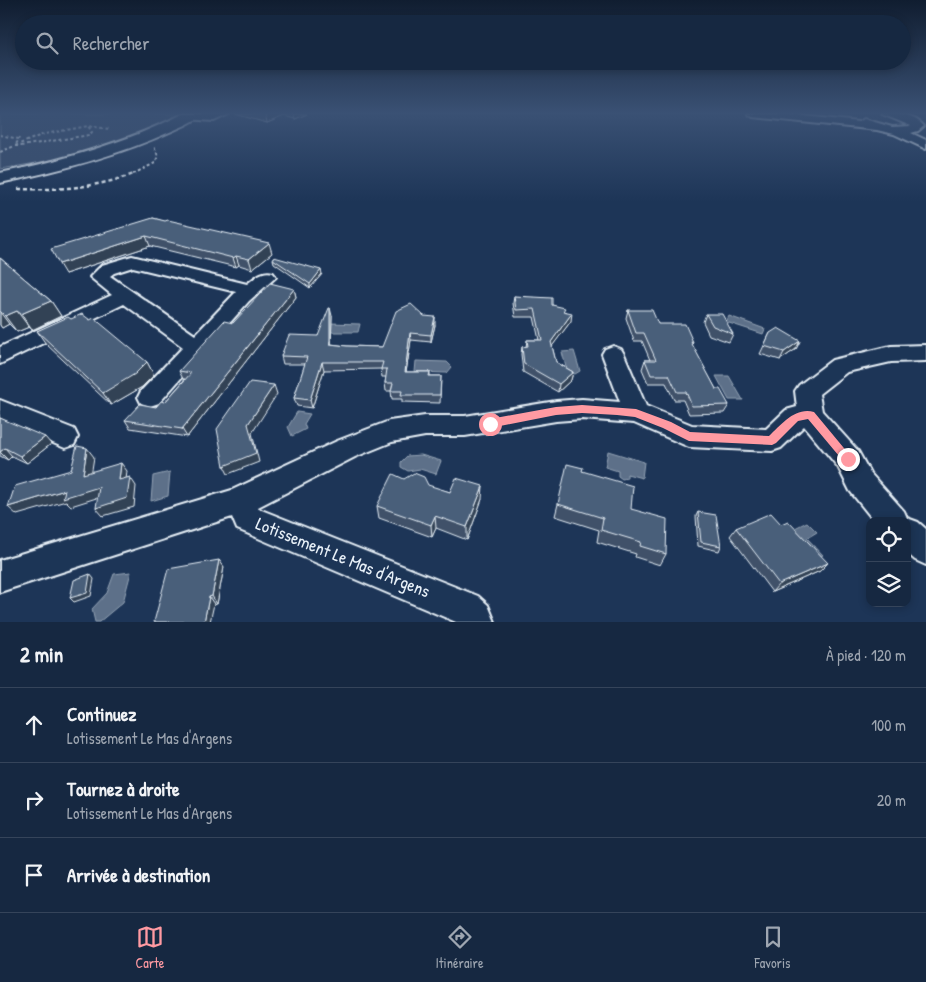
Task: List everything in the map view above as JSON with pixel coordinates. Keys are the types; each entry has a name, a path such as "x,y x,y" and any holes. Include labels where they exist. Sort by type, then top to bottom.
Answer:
{"main road":[{"path":"5,184 133,143"}],"street":[{"path":"196,346 99,278 108,269 132,261 250,290"},
{"path":"150,396 250,290 267,277"},
{"path":"0,356 126,296"},
{"path":"890,517 860,482 848,459 810,415 808,392 840,366 891,354 926,353"},
{"path":"613,354 636,413"},
{"name":"Lotissement Le Mas d'Argens","path":"0,576 210,512 240,501 346,448 388,432 425,426 490,424 556,411 582,409 636,413 689,436 772,440 795,417 810,415"},
{"path":"0,410 65,437"},
{"name":"Lotissement Le Mas d'Argens","path":"240,501 248,518 466,608 476,617 477,622"},
{"path":"911,536 926,549"}],"path":[{"path":"17,143 15,146 18,146"},
{"path":"0,152 24,143"},
{"path":"18,146 36,143"},
{"path":"5,184 57,189 85,186 118,179 138,172 155,163 158,156 154,145 149,143"}],"shaded area":[{"path":"0,143 118,143 51,160 0,169"},
{"path":"729,316 765,329 763,334 726,322"},
{"path":"330,323 360,324 358,332 327,332"},
{"path":"574,351 580,371 575,374 567,371 562,352"},
{"path":"416,361 447,362 452,367 447,373 415,372"},
{"path":"716,376 729,376 743,400 729,400"},
{"path":"297,412 310,414 304,424 306,429 292,436 288,427"},
{"path":"608,451 644,462 642,478 627,474 627,478 622,479 618,476 618,471 605,467"},
{"path":"421,455 441,461 436,474 420,469 408,471 401,467 401,462 407,456"},
{"path":"170,472 168,496 151,501 153,476"},
{"path":"807,522 817,532 807,538 823,555 815,559 789,531"},
{"path":"131,572 123,602 99,622 95,622 92,609 107,593 114,574"}],"building":[{"path":"153,218 269,243 249,259 236,256 233,258 146,236 59,264 51,249"},
{"path":"274,257 321,270 310,284 273,259"},
{"path":"0,258 51,301 21,314 17,311 5,316 0,311"},
{"path":"270,283 294,289 182,429 125,420 140,404 156,407 161,401 165,402 191,373 179,371 224,321 233,323"},
{"path":"514,296 552,298 552,305 565,308 563,311 572,313 551,342 556,362 573,372 559,384 524,364 522,347 528,346 527,340 542,340 535,309 516,310"},
{"path":"411,304 424,316 435,317 431,335 410,333 405,372 430,372 429,376 441,376 440,395 401,395 402,391 391,391 393,383 385,383 387,369 381,369 383,362 322,362 310,400 294,398 307,357 281,356 289,335 318,336 330,308 330,344 382,347 396,311"},
{"path":"628,310 652,310 658,324 685,324 693,342 691,342 716,389 720,389 729,405 692,406 686,392 677,392 669,375 651,375 645,360 656,360 644,333 636,333"},
{"path":"82,314 90,320 94,318 147,362 135,374 103,393 37,331 68,317 71,319"},
{"path":"706,314 722,314 733,334 713,326"},
{"path":"778,328 800,341 784,352 764,346 770,333"},
{"path":"250,382 274,385 248,424 256,453 224,466 217,429"},
{"path":"0,418 45,437 20,456 5,448 0,452"},
{"path":"77,446 87,448 83,474 121,463 119,480 130,477 127,498 96,508 99,487 63,498 65,490 8,507 15,486 71,470"},
{"path":"567,464 583,468 582,471 633,486 631,509 667,519 666,554 640,546 641,542 601,530 603,518 558,504"},
{"path":"414,473 424,477 428,485 450,492 456,478 483,486 467,527 435,516 431,525 377,506 393,474 404,479"},
{"path":"698,512 716,515 721,546 701,542"},
{"path":"771,513 781,524 788,521 828,563 779,584 736,528"},
{"path":"219,560 212,596 209,597 204,622 154,622 168,569"},
{"path":"90,574 87,593 70,598 74,580"}],"route":[{"path":"490,424 556,411 582,409 636,413 689,436 772,440 795,417 810,415 848,459"}]}
